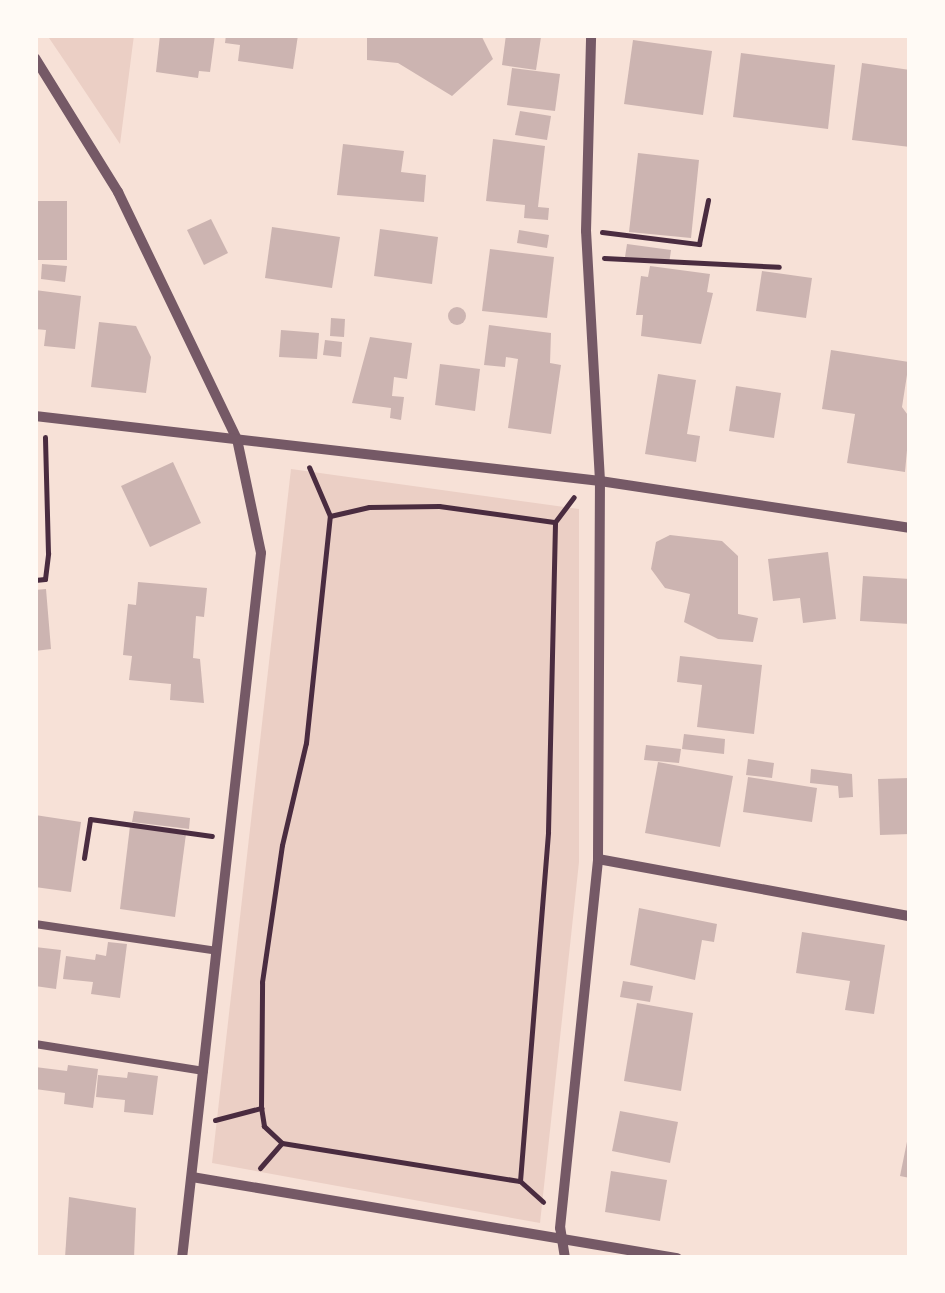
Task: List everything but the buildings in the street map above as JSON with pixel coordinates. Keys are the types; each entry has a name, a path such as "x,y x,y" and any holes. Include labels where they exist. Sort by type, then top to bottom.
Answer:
{"street":[{"path":"566,1258 560,1233 598,858 600,481 586,230 591,35"},
{"path":"35,58 118,192 236,438 260,553 182,1258"},
{"path":"40,417 600,481 910,528"},
{"path":"598,858 910,916"},
{"path":"192,1177 560,1233 677,1258"}],"lane":[{"path":"35,924 218,951"},
{"path":"35,1044 204,1070"}],"path":[{"path":"586,230 698,244 708,200"},
{"path":"588,256 779,267"},
{"path":"35,580 45,578 48,553 40,417"},
{"path":"295,448 326,495 330,516 306,743 282,845 262,982 264,1126 282,1143 520,1181"},
{"path":"560,1233 520,1181 548,832 555,522 576,492 600,481"},
{"path":"330,516 369,507 439,506 555,522"},
{"path":"84,858 90,819 230,838"},
{"path":"198,1124 261,1108"},
{"path":"244,1185 282,1143"}],"shaded area":[{"path":"47,35 134,35 120,144 68,66"},
{"path":"291,469 579,509 579,862 540,1223 212,1163"}]}
